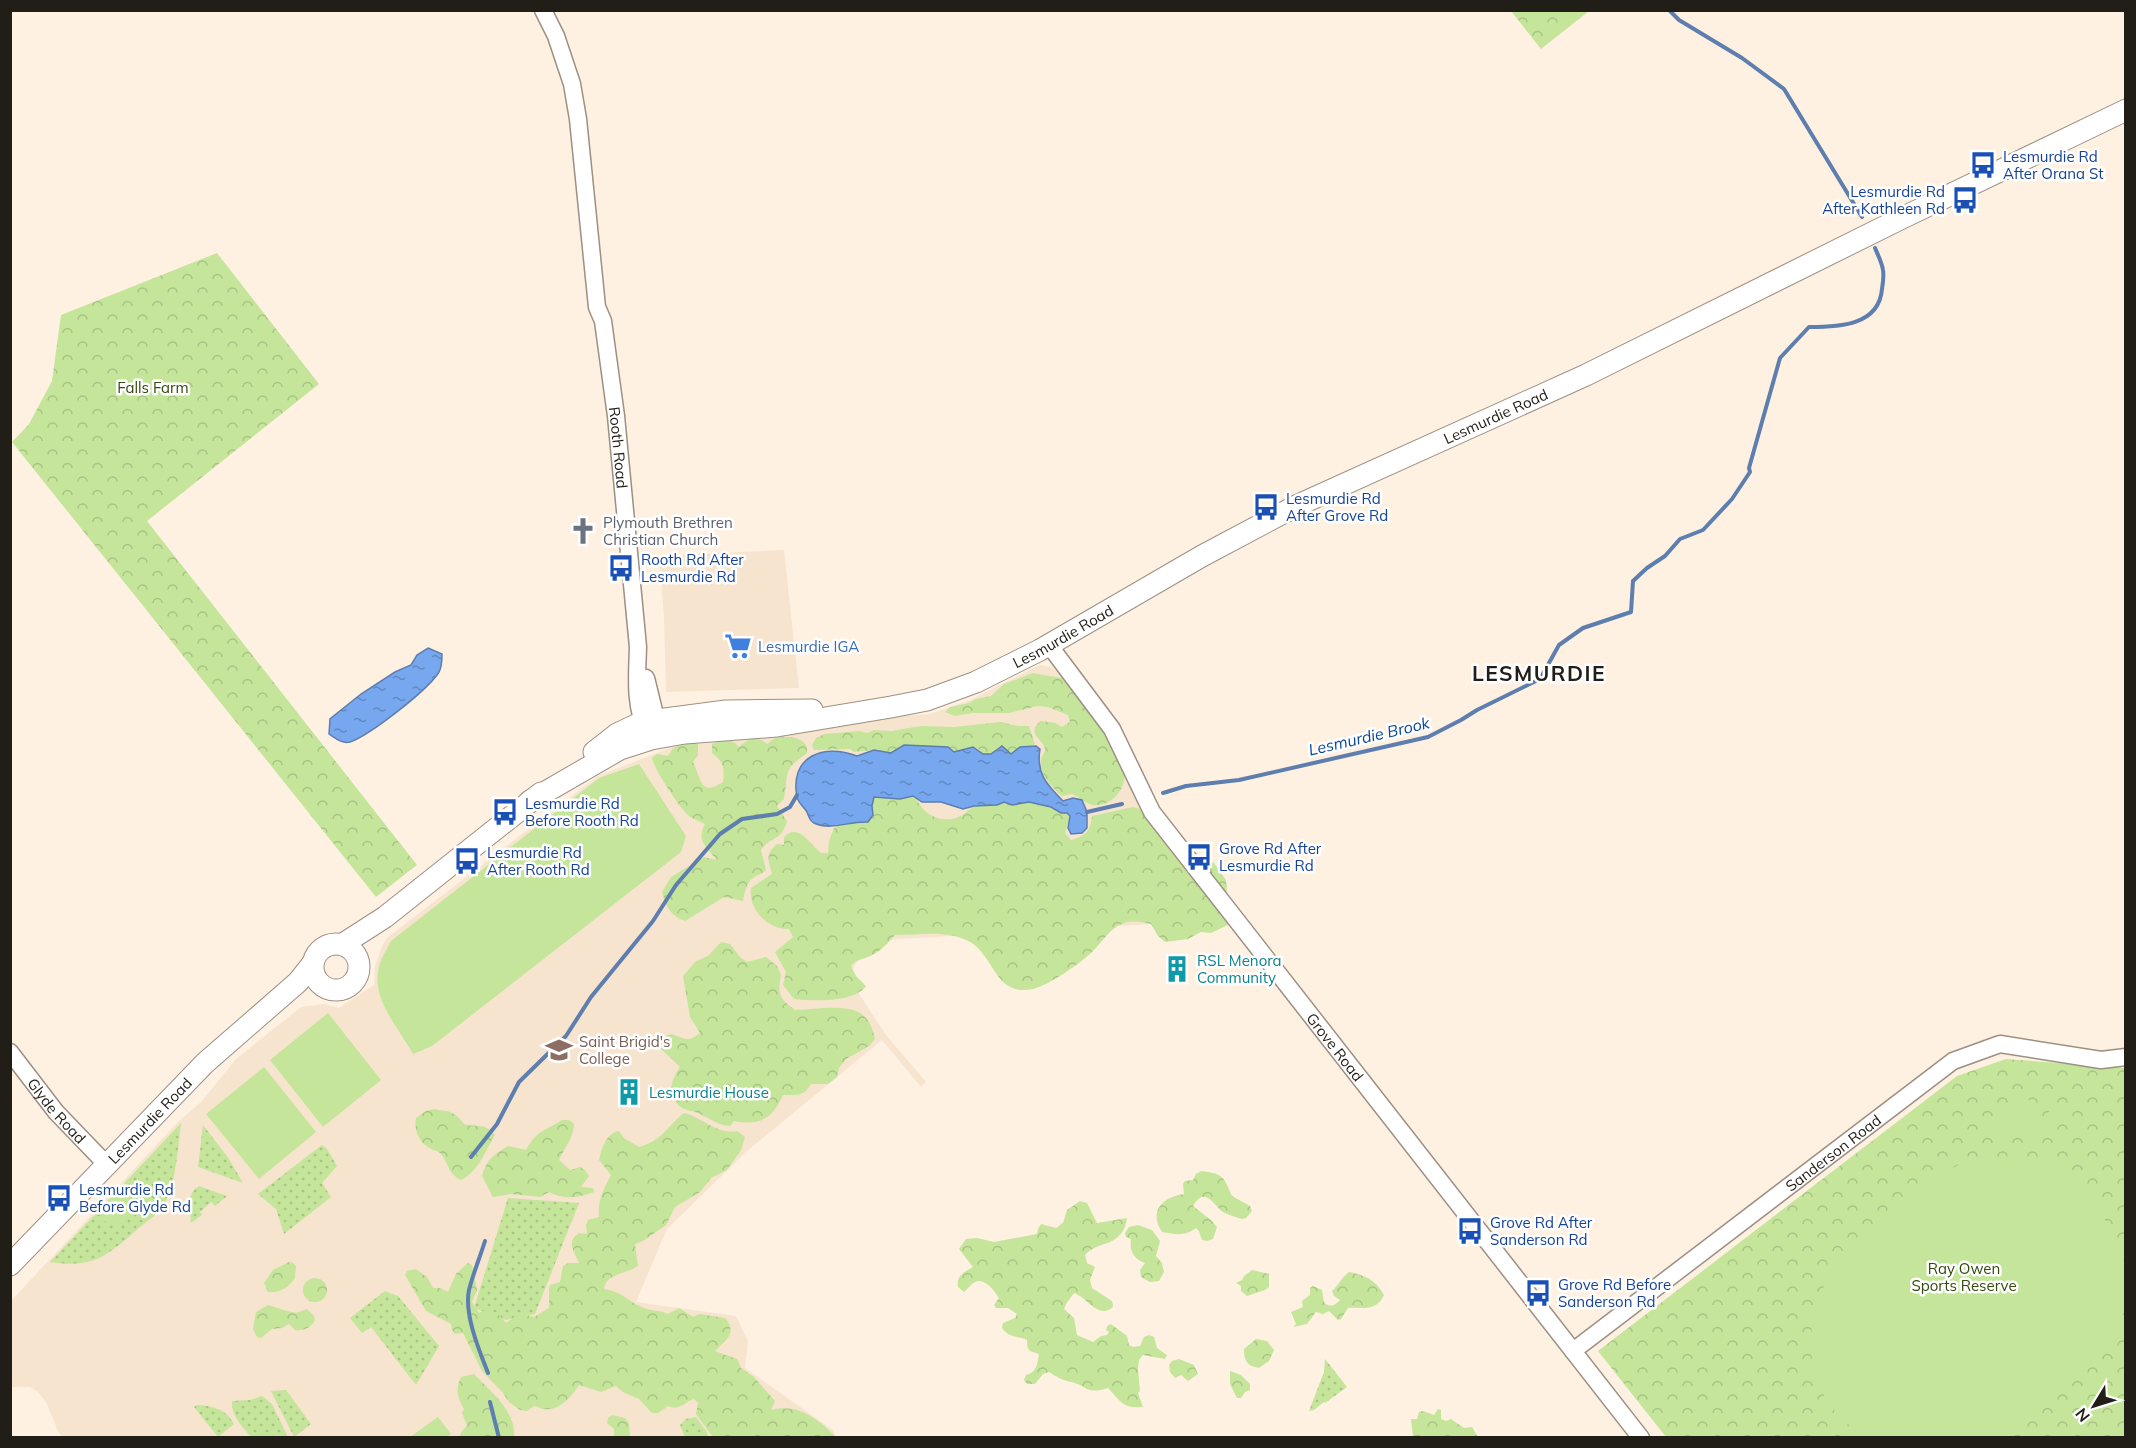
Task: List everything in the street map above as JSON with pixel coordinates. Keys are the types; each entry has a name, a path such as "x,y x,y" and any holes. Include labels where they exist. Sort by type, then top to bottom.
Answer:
{"main road":[{"name":"Lesmurdie Road","path":"10,1265 205,1062 298,982 323,947 329,944 343,944 385,917 530,801 620,749 650,727 726,711 863,711 927,700 976,682 1049,645 1212,550 1296,506 1586,375 2126,110"},
{"name":"Lesmurdie Road","path":"270,1006 324,987 336,990 353,984 359,973 359,960 385,917"},
{"path":"343,944 355,953 359,960"},
{"path":"312,963 315,977 324,987"}],"street":[{"path":"543,10 565,57 582,118"},
{"path":"551,10 573,48 580,74 582,118"},
{"name":"Rooth Road","path":"582,118 607,303 603,321 616,416 638,647 650,727"},
{"name":"Grove Road","path":"1049,645 1112,729 1152,812 1641,1437"},
{"name":"Sanderson Road","path":"1574,1351 1953,1061 2000,1044 2101,1060 2126,1057"},
{"name":"Glyde Road","path":"10,1052 56,1112 107,1165"}],"shaded area":[{"path":"784,550 799,688 666,692 664,617 659,556"},
{"name":"Saint Brigid's College","path":"1040,665 1051,667 1061,675 1080,700 1095,706 1145,801 1152,924 884,940 856,963 848,977 886,1035 926,1082 921,1087 882,1040 747,1151 667,1229 636,1302 736,1316 748,1341 745,1368 833,1430 836,1437 62,1437 46,1402 38,1392 30,1387 11,1387 11,1301 178,1122 202,1101 236,1059 301,1007 324,1004 339,1008 374,985 375,966 388,937 598,776 677,745 710,743 737,728 930,714 970,700"}],"green space":[{"path":"1511,11 1589,11 1541,49"},
{"name":"Falls Farm","path":"217,253 319,384 147,521 417,865 376,897 12,442 29,424 52,381 61,315"},
{"path":"1033,673 1066,679 1084,700 1083,704 1090,707 1118,747 1114,754 1121,761 1125,778 1118,794 1111,800 1093,805 1072,794 1062,796 1044,775 1041,759 1045,749 1034,729 1041,721 1055,723 1062,727 1070,722 1068,715 1048,707 1038,706 1009,713 972,713 955,716 945,712 950,707 991,696 1004,684"},
{"path":"1001,722 1029,726 1035,744 1020,747 1011,754 1002,746 997,748 993,754 983,754 977,748 954,752 948,747 904,745 891,753 874,750 854,752 850,749 814,750 812,745 816,738 824,734 860,731 867,733 874,730 892,731 921,726 954,727"},
{"path":"780,737 802,741 807,747 807,753 788,772 784,799 777,806 787,821 782,832 761,850 766,870 749,883 743,901 724,897 685,921 680,919 669,910 662,892 671,877 704,857 717,860 702,839 705,824 684,811 662,779 652,758 657,754 668,756 673,748 694,741 698,744 698,755 693,762 702,784 709,788 723,782 724,777 721,762 712,753 712,744 726,739 739,747 753,739 760,739 767,744"},
{"path":"639,764 686,836 681,852 432,1046 413,1054 389,1015 380,994 379,968 391,941 599,778"},
{"path":"877,796 900,799 916,797 923,809 940,819 954,819 978,805 1017,802 1042,805 1070,816 1065,833 1071,840 1086,832 1092,816 1133,807 1143,810 1186,852 1206,857 1214,863 1226,880 1230,924 1211,933 1201,932 1188,939 1165,942 1158,936 1151,924 1134,921 1124,923 1114,928 1091,953 1063,974 1040,987 1021,990 1004,982 980,950 963,939 944,934 895,935 876,953 851,966 856,976 866,986 860,992 833,1000 794,999 783,985 786,972 775,952 793,937 789,929 774,926 761,917 753,903 751,888 772,874 769,854 777,844 784,845 784,837 789,833 799,833 821,853 828,853 829,841 834,828 843,823 868,822 873,812 872,800"},
{"path":"721,942 730,944 747,962 766,957 777,966 781,975 779,987 781,996 795,1010 842,1008 859,1012 869,1022 875,1039 869,1046 846,1059 839,1068 837,1077 828,1084 811,1084 802,1093 783,1095 774,1110 764,1119 751,1122 734,1121 730,1126 684,1109 677,1104 672,1094 672,1083 680,1067 660,1048 660,1040 666,1036 675,1035 688,1039 700,1033 690,1017 683,976 696,961 708,956"},
{"path":"328,1013 381,1080 323,1127 270,1060"},
{"name":"Ray Owen Sports Reserve","path":"2006,1059 2125,1068 2125,1437 1666,1437 1598,1351 1957,1076"},
{"path":"264,1067 316,1132 259,1179 206,1114"},
{"path":"2025,1095 2042,1117 2056,1106 2065,1118 2028,1147 2019,1135 2005,1146 1987,1124"},
{"path":"434,1109 451,1112 464,1124 488,1128 495,1135 477,1166 461,1180 451,1171 444,1157 429,1148 418,1134 416,1118"},
{"path":"684,1113 716,1128 730,1132 737,1131 745,1137 741,1150 727,1170 711,1178 700,1192 675,1207 666,1225 635,1244 638,1266 613,1277 604,1289 616,1292 644,1308 668,1314 679,1308 693,1317 699,1314 725,1318 729,1323 729,1336 715,1351 737,1359 741,1368 754,1377 775,1401 771,1410 790,1409 807,1414 836,1437 713,1437 696,1414 698,1403 694,1399 679,1407 668,1406 658,1413 652,1413 639,1399 616,1386 601,1392 579,1385 560,1406 543,1409 534,1406 527,1411 520,1410 509,1402 482,1371 463,1333 455,1334 451,1324 426,1311 405,1275 407,1271 416,1269 427,1277 433,1288 440,1288 448,1292 456,1274 468,1263 472,1265 477,1290 472,1302 479,1313 487,1309 497,1314 506,1323 519,1315 534,1317 549,1308 550,1285 560,1282 563,1266 568,1263 579,1263 572,1247 575,1236 579,1233 587,1234 588,1220 599,1217 600,1201 611,1175 599,1160 608,1138 619,1131 624,1138 639,1147 659,1137"},
{"path":"562,1120 569,1120 574,1124 570,1139 559,1160 570,1170 580,1167 585,1170 589,1176 581,1187 593,1188 594,1192 572,1197 549,1192 540,1197 511,1194 493,1197 482,1176 491,1158 508,1146 526,1150 538,1135"},
{"path":"181,1123 171,1187 160,1211 100,1258 79,1263 50,1262"},
{"path":"203,1125 229,1159 243,1183 198,1167"},
{"path":"322,1145 337,1166 322,1183 331,1197 284,1234 276,1209 258,1194"},
{"path":"2021,1156 2062,1169 2085,1189 2114,1234 2124,1261 2126,1295 2123,1314 2108,1344 2086,1368 2048,1401 2000,1437 1861,1437 1823,1395 1812,1361 1811,1334 1816,1308 1834,1267 1867,1231 1938,1176 1969,1162 1990,1157"},
{"path":"1201,1171 1222,1177 1232,1196 1250,1206 1252,1211 1242,1219 1223,1212 1210,1199 1202,1197 1193,1206 1217,1227 1213,1239 1202,1240 1196,1228 1184,1234 1162,1232 1157,1218 1160,1206 1170,1198 1184,1194 1185,1181 1193,1180"},
{"path":"199,1186 227,1196 215,1206 211,1202 200,1212 202,1215 191,1223 190,1198"},
{"path":"131,1192 135,1197 136,1206 130,1214 116,1224 102,1221 101,1216 111,1197"},
{"path":"508,1198 579,1203 535,1314 506,1320 474,1308"},
{"path":"1080,1201 1087,1203 1097,1223 1127,1218 1121,1234 1085,1255 1087,1263 1095,1267 1090,1280 1092,1288 1112,1301 1113,1307 1102,1311 1074,1293 1064,1309 1074,1318 1077,1335 1093,1342 1107,1335 1109,1332 1106,1330 1107,1326 1111,1324 1127,1336 1129,1345 1133,1347 1140,1346 1144,1337 1149,1335 1154,1337 1157,1348 1167,1355 1165,1359 1143,1355 1139,1360 1140,1391 1138,1393 1143,1407 1126,1405 1108,1388 1091,1390 1049,1372 1043,1374 1035,1384 1027,1384 1024,1380 1026,1375 1036,1368 1039,1354 1030,1350 1027,1340 1011,1335 1002,1328 1003,1323 1015,1318 1017,1314 1008,1308 996,1308 994,1305 999,1298 989,1286 982,1282 975,1282 964,1292 958,1287 960,1277 973,1267 959,1249 966,1239 977,1238 994,1242 1037,1234 1041,1224 1056,1228 1063,1223 1067,1210"},
{"path":"1138,1225 1152,1230 1160,1241 1156,1256 1162,1263 1164,1272 1159,1281 1150,1282 1141,1277 1140,1270 1145,1263 1133,1254 1131,1239 1126,1237 1125,1233 1129,1227"},
{"path":"289,1262 296,1266 295,1278 283,1289 268,1292 264,1283 273,1270"},
{"path":"1252,1270 1269,1274 1269,1287 1247,1296 1241,1291 1241,1286 1236,1283"},
{"path":"1349,1272 1374,1282 1384,1295 1381,1300 1369,1308 1348,1308 1338,1320 1329,1311 1323,1314 1316,1312 1307,1324 1293,1327 1296,1324 1291,1312 1303,1307 1302,1301 1310,1295 1310,1288 1313,1286 1322,1290 1324,1302 1330,1306 1334,1305 1340,1300 1334,1296 1332,1291"},
{"path":"315,1278 323,1282 327,1290 323,1298 315,1302 307,1298 303,1290 307,1282"},
{"path":"385,1291 398,1296 439,1346 416,1385 371,1327 362,1333 350,1318"},
{"path":"268,1305 296,1313 307,1309 315,1320 304,1329 295,1330 289,1324 282,1328 272,1329 261,1338 257,1337 253,1329 256,1312"},
{"path":"1256,1339 1267,1341 1274,1350 1269,1361 1259,1368 1249,1364 1244,1353 1244,1349"},
{"path":"1179,1359 1194,1365 1198,1374 1188,1381 1181,1375 1175,1378 1170,1372 1169,1365 1172,1361"},
{"path":"1325,1359 1347,1387 1314,1410 1309,1411 1324,1372"},
{"path":"1230,1371 1241,1375 1250,1384 1250,1390 1245,1392 1241,1398 1237,1398 1230,1384"},
{"path":"474,1374 507,1410 514,1428 514,1437 461,1437 460,1434 467,1425 457,1389 461,1377"},
{"path":"286,1390 311,1424 294,1437 271,1391"},
{"path":"262,1396 272,1404 288,1437 251,1437 238,1420 233,1411 232,1401 250,1400"},
{"path":"197,1405 219,1409 234,1424 218,1437 194,1407"},
{"path":"1438,1409 1441,1410 1441,1419 1446,1421 1451,1419 1464,1428 1472,1427 1478,1437 1413,1437 1411,1419 1417,1419 1419,1412 1423,1411 1434,1415"},
{"path":"612,1415 625,1418 629,1423 630,1437 614,1437 614,1429 607,1423 608,1418"},
{"path":"438,1417 451,1434 447,1437 410,1437"},
{"path":"696,1417 708,1437 685,1437 680,1425 686,1419"}],"water":[{"path":"428,648 442,654 441,668 423,690 384,722 359,738 347,742 329,734 330,719 361,694 395,672 411,665 417,655"},
{"path":"904,745 948,747 954,752 973,747 983,754 991,754 1002,746 1011,754 1020,747 1036,746 1040,749 1041,772 1052,789 1063,801 1073,798 1082,800 1087,812 1087,828 1082,833 1071,834 1068,828 1070,816 1067,813 1029,802 1012,805 1004,802 963,809 941,802 922,802 913,796 900,799 874,797 873,815 868,822 827,826 811,821 797,797 796,783 798,771 812,756 821,752 833,751 857,756 874,750 891,753"}],"waterway":[{"name":"Lesmurdie Brook","path":"1669,10 1679,20 1742,58 1784,89 1862,217"},
{"name":"Lesmurdie Brook","path":"1163,793 1186,786 1239,780 1428,737 1540,679 1559,645 1583,628 1631,612 1633,581 1665,556 1680,539 1703,530 1732,499 1750,472 1749,468 1780,358 1809,327 1844,325 1855,322 1873,311 1879,301 1883,277 1882,265 1875,248"},
{"path":"471,1157 497,1124 519,1082 566,1036 591,997 653,921 676,885 720,834 742,819 777,814 790,807 797,795"},
{"name":"Lesmurdie Brook","path":"1087,812 1122,804"},
{"path":"485,1241 469,1290 468,1300 473,1332 488,1373"},
{"path":"490,1402 499,1438"}],"place":[{"name":"Lesmurdie Rd After Orana St","path":"1983,165"},
{"name":"Lesmurdie Rd After Kathleen Rd","path":"1965,200"},
{"name":"Lesmurdie Rd After Grove Rd","path":"1266,507"},
{"name":"Plymouth Brethren Christian Church","path":"583,531"},
{"name":"Rooth Rd After Lesmurdie Rd","path":"621,568"},
{"name":"Lesmurdie IGA","path":"738,646"},
{"name":"Lesmurdie Rd Before Rooth Rd","path":"505,812"},
{"name":"Grove Rd After Lesmurdie Rd","path":"1199,857"},
{"name":"Lesmurdie Rd After Rooth Rd","path":"467,861"},
{"name":"RSL Menora Community","path":"1177,969"},
{"name":"Saint Brigid's College","path":"559,1050"},
{"name":"Lesmurdie House","path":"629,1092"},
{"name":"Lesmurdie Rd Before Glyde Rd","path":"59,1198"},
{"name":"Grove Rd After Sanderson Rd","path":"1470,1231"},
{"name":"Grove Rd Before Sanderson Rd","path":"1538,1293"}],"district":[{"name":"LESMURDIE","path":"1539,673"}]}
